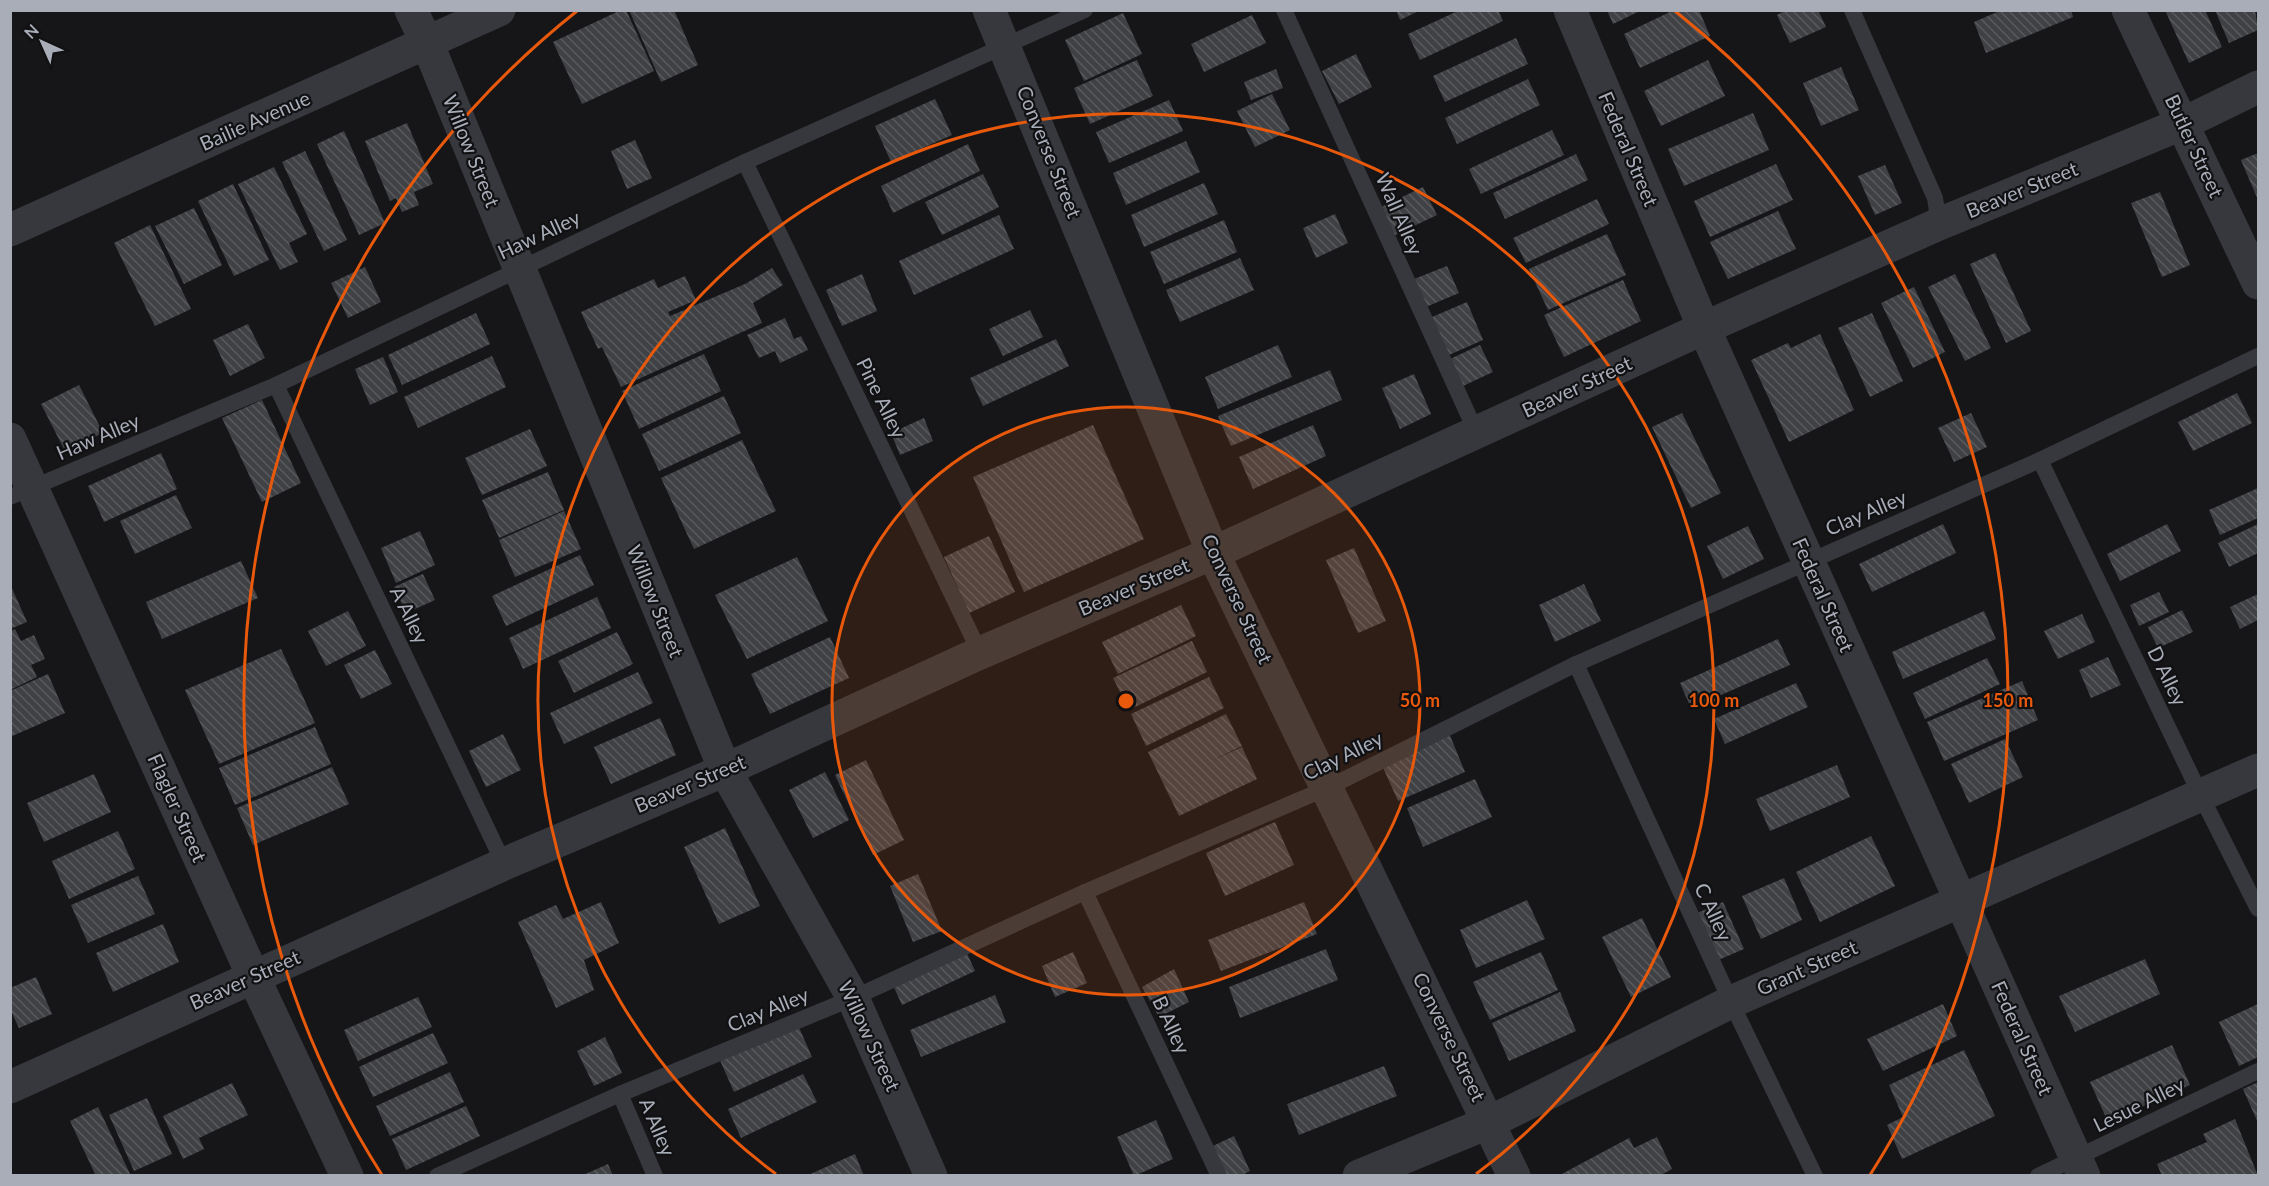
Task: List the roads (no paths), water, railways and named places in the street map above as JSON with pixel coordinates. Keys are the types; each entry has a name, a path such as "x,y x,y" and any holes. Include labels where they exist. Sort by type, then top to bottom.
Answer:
{"street":[{"name":"Willow Street","path":"411,10 428,45 725,770 853,998 931,1176"},
{"name":"Bailie Avenue","path":"10,230 428,45 499,10"},
{"name":"Converse Street","path":"989,10 1213,553 1490,1122 1514,1176"},
{"name":"Federal Street","path":"1570,10 1704,328 2080,1167"},
{"name":"Butler Street","path":"2128,10 2259,283"},
{"name":"Beaver Street","path":"10,1087 504,864 725,770 980,653 1213,553 1704,328 1939,224 2184,123 2259,87"},
{"name":"Flagler Street","path":"10,439 21,492 347,1176"},
{"name":"Grant Street","path":"1359,1176 1490,1122 1731,1002 2259,770"}],"lane":[{"name":"Haw Alley","path":"21,492 276,386 518,268 744,162 1085,10"},
{"name":"Wall Alley","path":"1284,10 1477,434"},
{"path":"1852,10 1935,198 1939,224"},
{"name":"Pine Alley","path":"744,162 980,653"},
{"name":"Clay Alley","path":"437,1176 620,1094 853,998 1085,892 1328,788 1576,664 2040,460 2259,356"},
{"name":"A Alley","path":"276,386 504,864"},
{"name":"D Alley","path":"2040,460 2201,796 2259,909"},
{"name":"C Alley","path":"1576,664 1731,1002 1815,1176"},
{"name":"B Alley","path":"1085,892 1219,1176"},
{"name":"Lesue Alley","path":"2038,1176 2080,1167 2259,1071"},
{"name":"A Alley","path":"620,1094 655,1176"}]}
